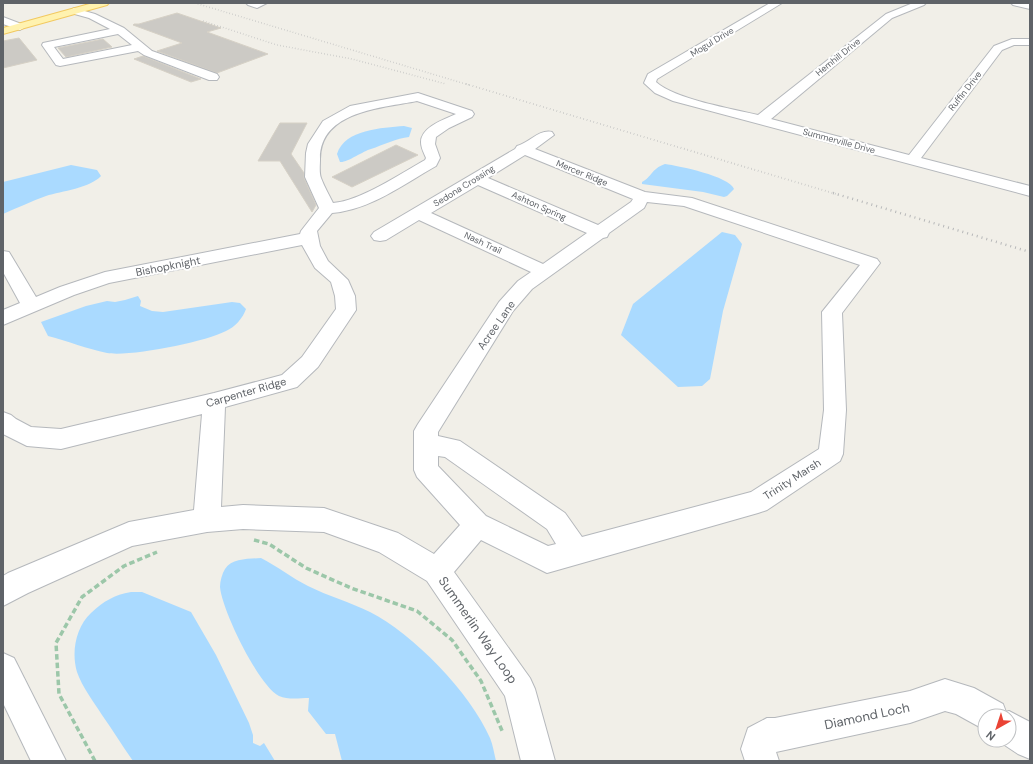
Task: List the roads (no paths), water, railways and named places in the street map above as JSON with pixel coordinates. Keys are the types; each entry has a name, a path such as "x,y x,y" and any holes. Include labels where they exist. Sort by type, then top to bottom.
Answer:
{"main road":[{"path":"3,31 104,3"}],"street":[{"path":"251,3 257,5 262,3"},
{"name":"Mogul Drive","path":"650,83 652,77 777,3"},
{"path":"891,3 909,8"},
{"name":"Hemhill Drive","path":"761,120 889,16 921,3"},
{"path":"1016,3 1030,6"},
{"path":"74,11 92,16 120,30 148,53 213,77"},
{"path":"3,20 20,27"},
{"path":"120,30 47,45 60,63 140,47"},
{"name":"Ruffin Drive","path":"912,160 998,48 1012,42 1030,42"},
{"name":"Summerville Drive","path":"650,83 654,87 669,95 1030,191"},
{"path":"309,238 309,232 327,208 345,207 362,201 431,163 433,158 427,141 429,135 436,129 467,114 418,97 355,109 328,124 316,144 313,154 313,177 327,208"},
{"name":"Sedona Crossing","path":"380,236 420,214 547,134"},
{"name":"Mercer Ridge","path":"522,149 642,197"},
{"name":"Ashton Spring","path":"477,179 600,233"},
{"name":"Trinity Marsh","path":"477,525 547,560 758,502 831,454 835,410 832,312 871,262 686,201 642,197"},
{"name":"Acree Lane","path":"477,525 426,470 426,430 506,308 525,285 638,205 642,197"},
{"name":"Nash Trail","path":"420,214 545,272"},
{"name":"Bishopknight","path":"3,318 67,291 104,278 309,238"},
{"name":"Carpenter Ridge","path":"3,421 8,426 27,436 61,439 214,402 289,381 310,362 346,310 345,296 339,280 321,264 311,246 309,238"},
{"path":"3,256 31,306"},
{"path":"207,520 214,402"},
{"path":"426,444 451,448 556,521 576,552"},
{"name":"Summerlin Way Loop","path":"3,592 18,583 129,534 207,520 243,517 324,520 388,542 437,571 519,690 538,761"},
{"path":"437,571 477,525"},
{"path":"3,669 49,761"},
{"name":"Diamond Loch","path":"762,761 758,749 760,740 767,735 775,735 910,707 945,695 962,700 977,708"},
{"path":"1017,733 1030,742"}],"water":[{"path":"404,126 412,128 409,137 390,142 368,150 347,161 340,162 337,154 341,146 348,139 365,131"},
{"path":"665,164 703,172 723,180 730,184 734,189 724,197 703,192 642,184 642,182 657,168"},
{"path":"71,165 97,170 101,176 83,186 46,196 3,214 3,182"},
{"path":"722,232 735,235 742,244 723,311 710,379 702,386 678,387 621,335 633,304"},
{"path":"138,296 141,301 140,306 152,311 163,312 232,302 240,303 246,309 243,316 235,325 216,335 202,340 149,351 118,354 107,353 48,336 41,322 86,306 107,301 115,302"},
{"path":"261,558 308,586 370,612 404,634 422,649 455,684 481,720 493,746 496,761 342,761 335,734 326,734 308,711 309,698 290,698 279,696 261,678 242,646 227,612 220,587 221,578 225,569 228,565 236,561"},
{"path":"131,592 142,592 191,612 216,655 249,723 253,735 253,743 260,746 264,743 275,761 133,761 92,700 82,683 75,664 76,640 78,633 86,619 91,613 110,599"}],"railway":[{"path":"195,3 469,85"},
{"path":"203,21 277,45 352,59 446,84"},
{"path":"466,84 836,194"},
{"path":"833,193 1030,252"}]}
